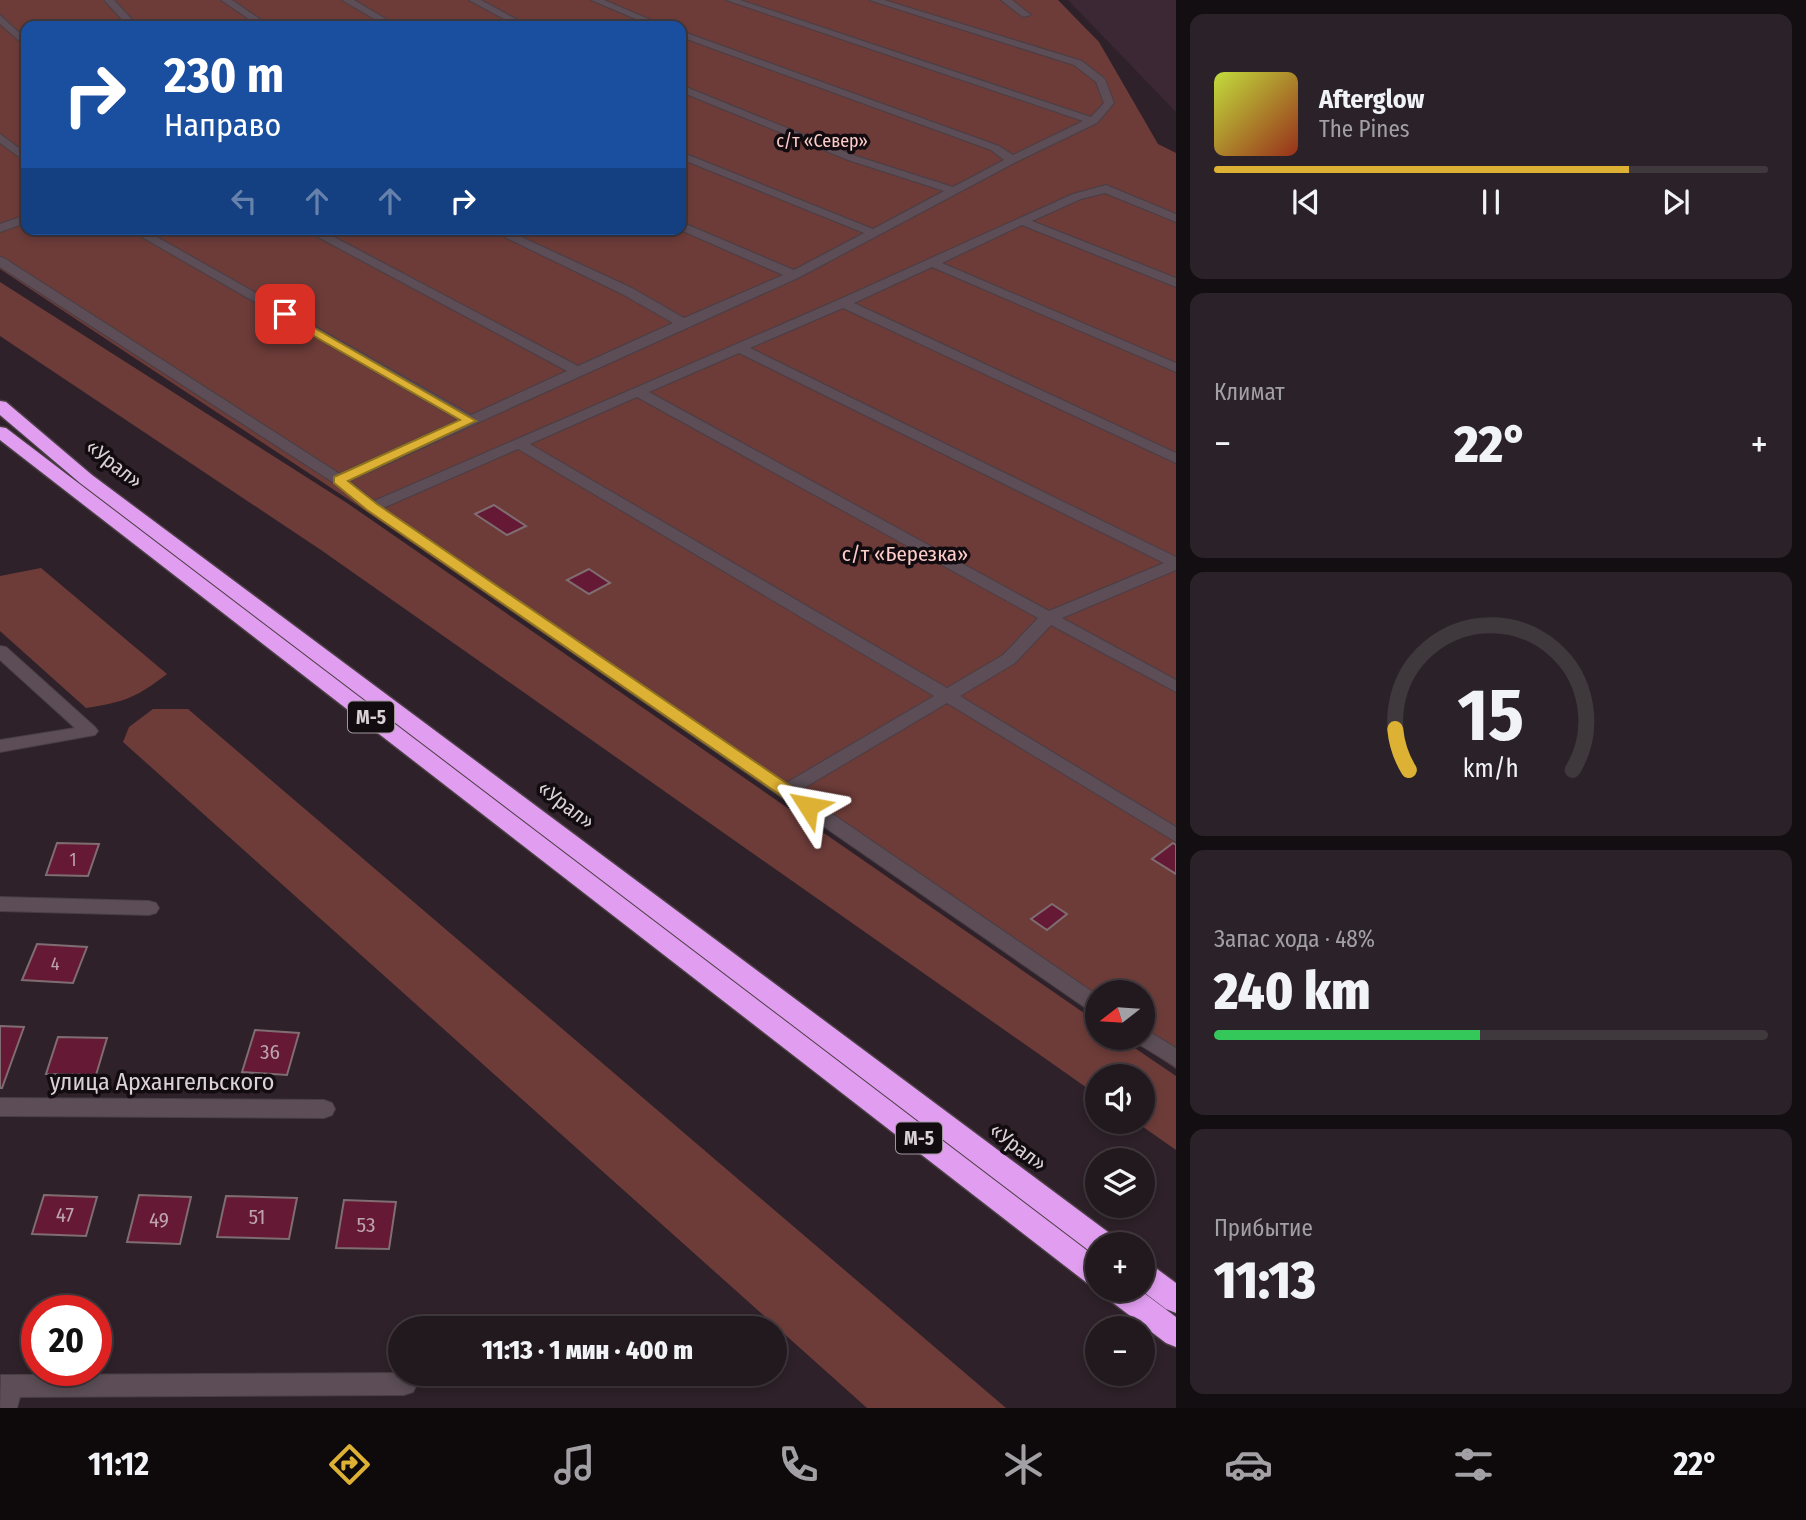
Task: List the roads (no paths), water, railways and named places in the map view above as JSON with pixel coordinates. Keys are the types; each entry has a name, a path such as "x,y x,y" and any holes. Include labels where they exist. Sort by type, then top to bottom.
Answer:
{"highway":[{"name":"«Урал»","path":"0,406 86,479 1086,1232"},
{"name":"«Урал»","path":"0,432 1085,1265"},
{"path":"1155,1284 1176,1300"},
{"path":"1134,1302 1176,1334"}],"street":[{"path":"109,0 128,21"},
{"path":"226,0 258,21"},
{"path":"347,0 384,21"},
{"path":"474,0 514,21"},
{"path":"596,0 648,21"},
{"path":"731,0 1093,121"},
{"path":"339,480 794,275 1012,160 1093,121 1109,103 1101,81 1079,63 874,0"},
{"path":"1006,0 1026,15"},
{"path":"0,18 21,39"},
{"path":"686,36 995,148 1012,160"},
{"path":"686,90 852,158 955,191"},
{"path":"0,137 21,155"},
{"path":"686,157 873,233"},
{"path":"372,507 843,303 1077,196 1106,189 1176,218"},
{"path":"0,228 21,221"},
{"path":"1022,221 1176,284"},
{"path":"686,228 794,275"},
{"path":"144,235 470,421"},
{"path":"320,235 578,371"},
{"path":"507,235 627,292 683,323"},
{"path":"0,261 339,480 372,507 1085,997"},
{"path":"930,262 1176,368"},
{"path":"843,303 1176,459"},
{"path":"739,348 1176,563"},
{"path":"636,391 1176,687"},
{"path":"518,443 946,695 1176,836"},
{"path":"786,791 1009,659 1049,617 1176,563"},
{"path":"0,651 89,732 0,746"},
{"path":"0,904 149,908"},
{"path":"1155,1044 1176,1059"},
{"name":"улица Архангельского","path":"0,1107 324,1109"},
{"path":"4,1393 388,1384"}],"park label":[{"name":"с/т «Север»","path":"822,141"},
{"name":"с/т «Березка»","path":"905,554"}]}
